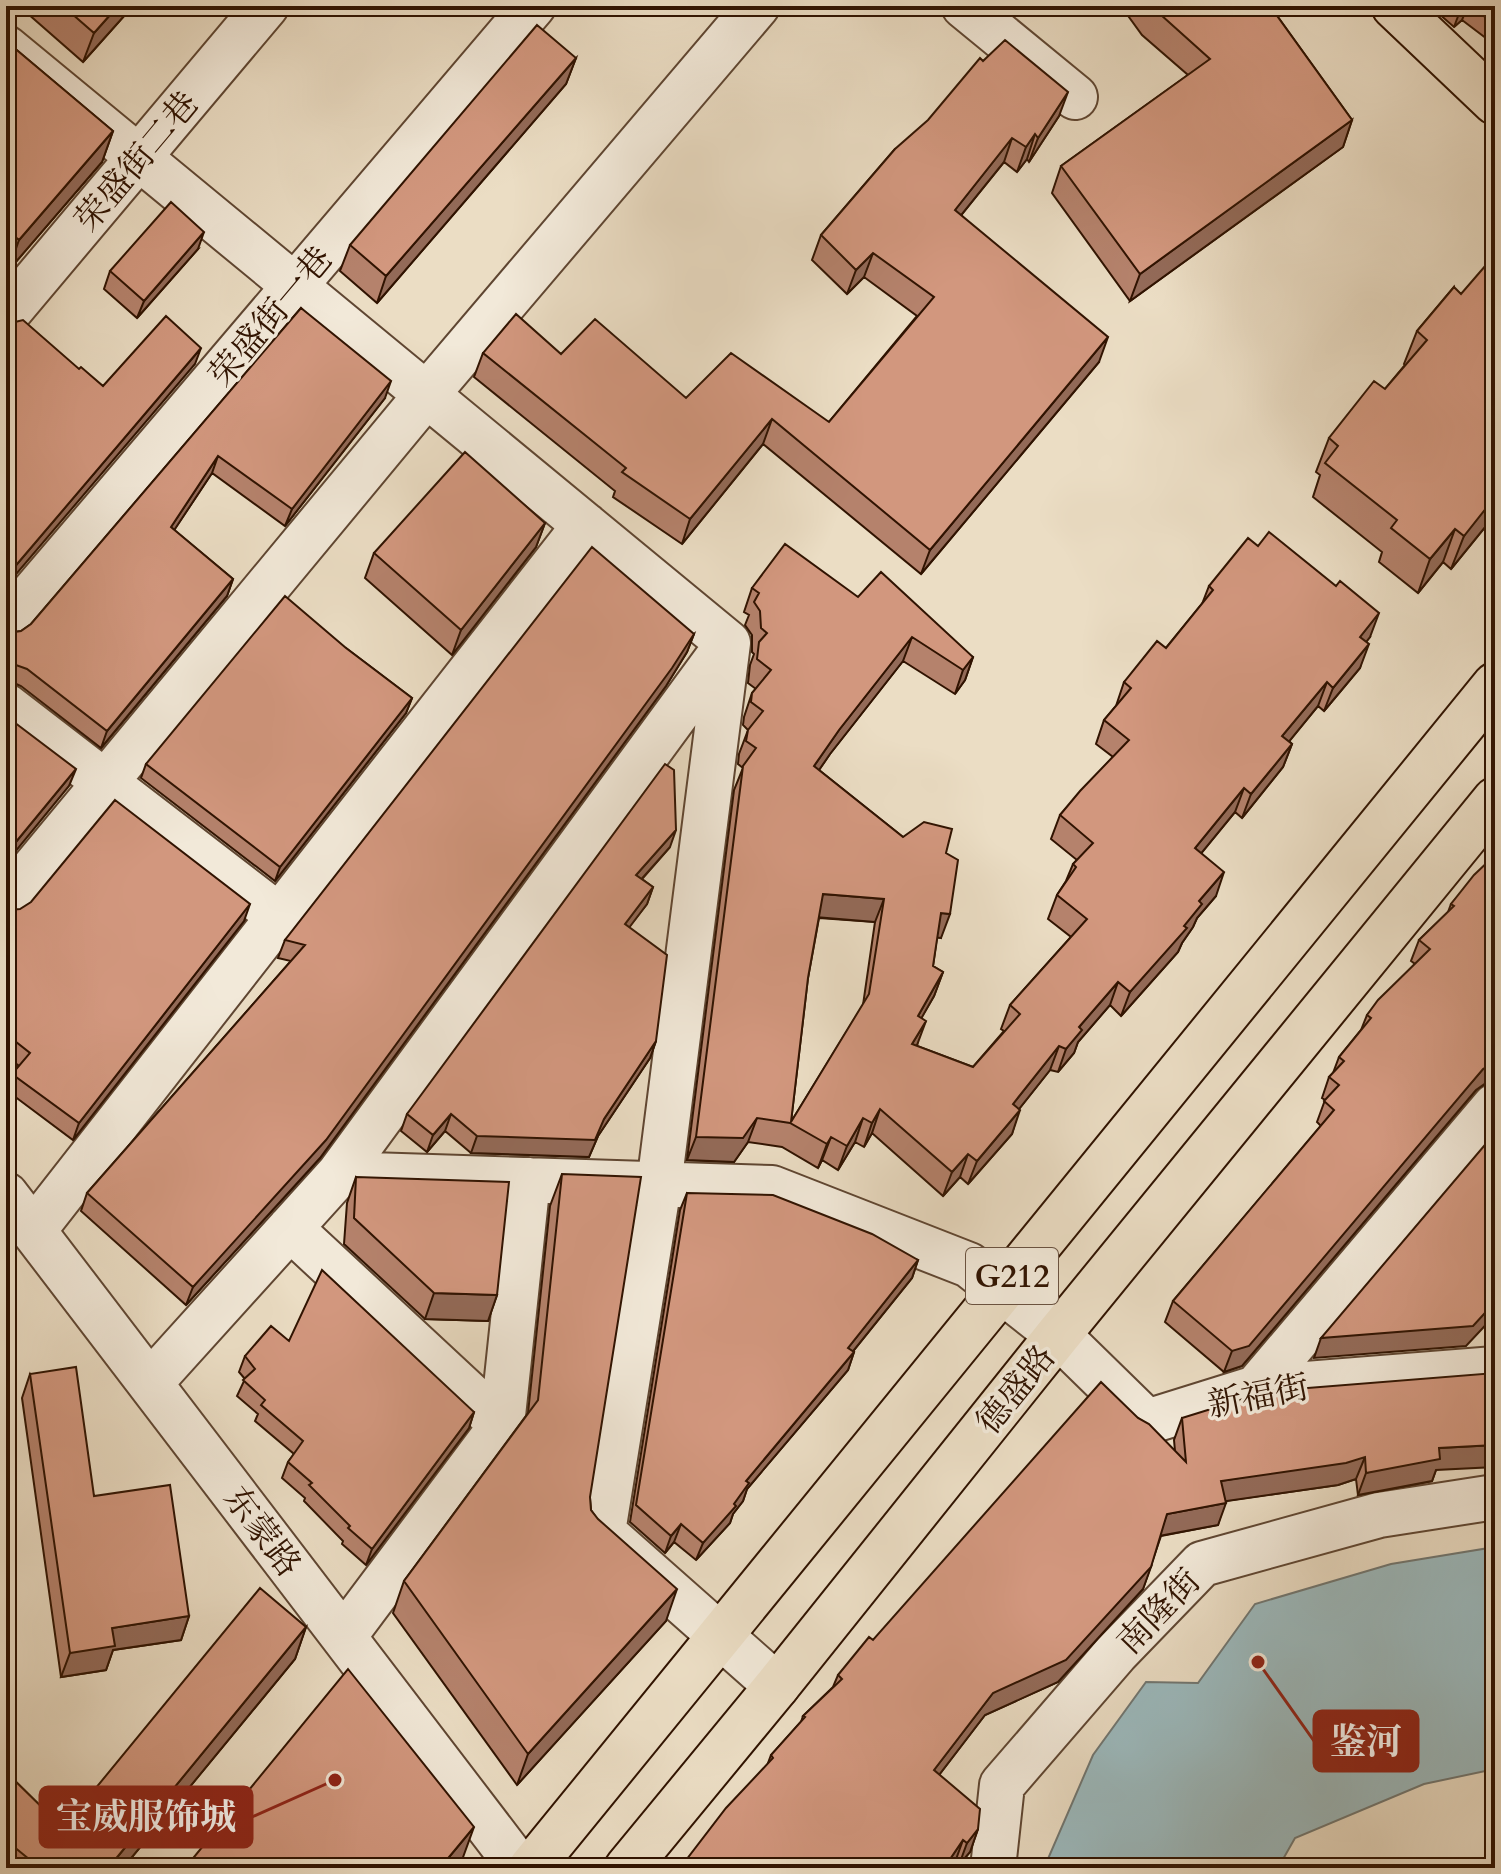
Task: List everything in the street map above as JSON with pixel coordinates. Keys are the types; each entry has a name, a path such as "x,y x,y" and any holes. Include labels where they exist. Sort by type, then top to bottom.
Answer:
{"main road":[{"path":"1394,6 1495,102"},
{"name":"G212","path":"531,1868 1495,685"},
{"name":"德盛路","path":"627,1868 1495,800"}],"street":[{"name":"荣盛街二巷","path":"6,315 266,6"},
{"name":"荣盛街一巷","path":"6,625 533,6"},
{"path":"6,902 427,394 757,6"},
{"path":"964,6 1075,97"},
{"path":"6,48 728,643"},
{"path":"33,1231 585,525"},
{"path":"150,1383 339,1174 728,643"},
{"path":"728,643 659,1185 603,1532 777,1686"},
{"path":"6,706 279,916"},
{"path":"1256,1388 1495,1106"},
{"path":"339,1174 772,1188 969,1265 1058,1335"},
{"path":"344,1636 502,1425 528,1180"},
{"name":"东蒙路","path":"6,1195 520,1868"},
{"path":"290,1228 502,1425"},
{"name":"新福街","path":"1058,1335 1147,1422 1256,1388 1490,1364"},
{"name":"南隆街","path":"993,1868 1002,1785 1116,1653 1202,1564 1379,1515 1495,1497"}],"water":[{"path":"1495,1547 1495,1769 1424,1784 1295,1838 1278,1868 1044,1868 1093,1755 1146,1682 1198,1683 1255,1604 1391,1564"}],"building":[{"path":"63,6 118,6 94,33"},
{"path":"1151,6 1270,6 1352,120 1140,274 1061,166 1210,59"},
{"path":"1471,6 1495,6 1495,25"},
{"path":"537,25 576,58 386,276 350,245"},
{"path":"1005,40 1068,92 1038,138 1035,134 1026,147 1012,138 955,210 1108,337 930,550 772,419 690,519 622,472 626,468 483,353 516,314 561,354 595,319 686,398 731,353 829,422 934,297 873,253 856,270 821,235 895,149 928,120 980,58 983,61"},
{"path":"6,41 113,131 19,240 6,229"},
{"path":"171,202 204,232 144,301 110,271"},
{"path":"1486,265 1495,273 1495,480 1490,485 1495,489 1495,497 1464,536 1455,529 1430,559 1391,528 1397,520 1325,463 1338,446 1329,438 1374,381 1385,389 1427,340 1417,331 1454,287 1461,294"},
{"path":"301,308 391,381 292,509 218,456 171,527 233,579 107,731 27,669 16,665 6,666 6,632 21,631 31,624"},
{"path":"166,316 201,348 6,577 6,328 23,320 103,386"},
{"path":"465,452 545,523 461,630 374,553"},
{"path":"1269,532 1336,586 1340,581 1379,613 1360,637 1369,644 1333,688 1327,682 1282,736 1292,744 1251,794 1244,788 1195,848 1224,872 1199,901 1202,904 1184,926 1187,928 1130,992 1118,982 1079,1027 1082,1030 1066,1049 1059,1046 1013,1104 1020,1110 977,1161 968,1154 952,1172 880,1109 872,1123 863,1118 847,1146 831,1137 827,1144 790,1123 757,1118 743,1138 696,1137 743,766 756,748 746,741 748,730 763,711 751,702 752,693 771,670 757,659 759,642 767,633 761,628 760,611 754,602 759,593 752,588 785,544 858,597 881,572 973,657 963,670 912,637 814,766 903,837 924,822 952,829 946,853 958,860 950,914 941,913 933,966 943,972 918,1016 926,1021 912,1044 973,1067 1020,1014 1010,1005 1087,919 1057,895 1076,867 1073,864 1093,843 1060,815 1129,740 1104,720 1131,688 1124,682 1157,641 1166,648 1213,590 1209,586 1248,538 1258,546","holes":["823,894 884,899 869,994 791,1122 808,978"]},
{"path":"592,547 694,634 326,1140 193,1287 87,1193 305,945 285,940"},
{"path":"285,596 412,698 280,867 146,764"},
{"path":"6,716 76,769 6,854"},
{"path":"665,764 674,770 676,830 636,875 653,887 625,924 667,955 656,1041 604,1119 595,1140 477,1136 451,1114 433,1135 407,1114"},
{"path":"115,800 250,904 79,1123 12,1074 30,1053 6,1034 6,909 20,909 31,902"},
{"path":"1495,855 1495,1062 1483,1069 1249,1346 1232,1351 1173,1301 1334,1110 1324,1101 1339,1085 1329,1077 1344,1061 1339,1057 1371,1018 1367,1015 1378,1000 1430,949 1419,940 1454,906 1451,904 1474,875"},
{"path":"1495,1133 1495,1302 1473,1326 1321,1338"},
{"path":"562,1174 641,1177 590,1497 591,1510 677,1589 528,1754 404,1581 538,1400"},
{"path":"356,1177 509,1182 497,1295 434,1293 354,1218"},
{"path":"687,1193 773,1195 872,1234 918,1260 848,1348 854,1352 746,1481 749,1483 734,1504 736,1506 703,1543 681,1524 671,1536 636,1505"},
{"path":"322,1270 474,1412 372,1549 348,1528 350,1526 309,1485 312,1483 288,1462 303,1441 261,1405 265,1400 243,1380 255,1369 245,1356 271,1326 289,1341"},
{"path":"76,1367 94,1496 170,1485 189,1616 112,1628 115,1646 70,1653 30,1374"},
{"path":"1495,1373 1495,1445 1439,1448 1440,1459 1366,1473 1365,1457 1346,1463 1221,1481 1226,1503 1167,1514 1151,1567 1066,1660 993,1693 934,1770 980,1809 978,1829 967,1843 963,1840 944,1868 680,1868 726,1808 773,1758 771,1755 803,1716 842,1679 838,1675 869,1637 873,1640 1101,1382 1186,1462 1182,1418 1269,1391"},
{"path":"260,1588 306,1627 114,1861 122,1868 40,1868 8,1842 6,1845 6,1772 63,1828"},
{"path":"348,1669 474,1827 440,1868 185,1868"}],"place":[{"name":"鉴河","path":"1258,1662"},
{"name":"宝威服饰城","path":"335,1780"}]}
